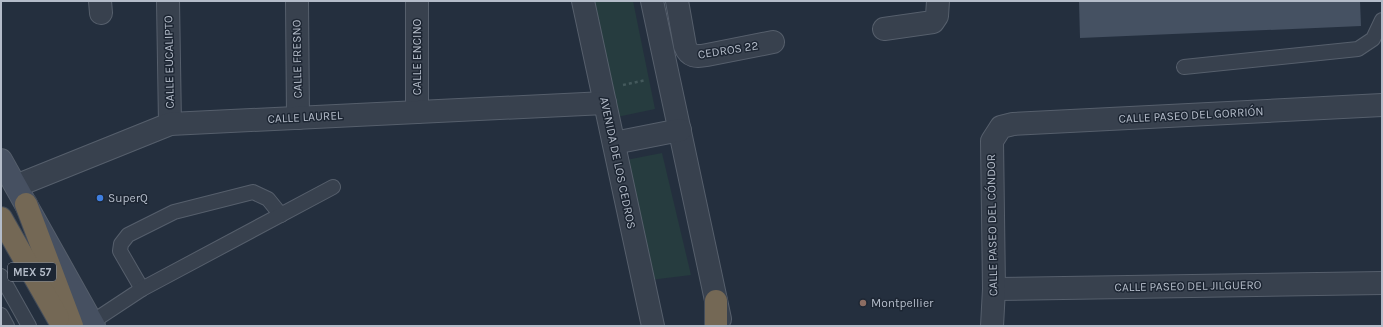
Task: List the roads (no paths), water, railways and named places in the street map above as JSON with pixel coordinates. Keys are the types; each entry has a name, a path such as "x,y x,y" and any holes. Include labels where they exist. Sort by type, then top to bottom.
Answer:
{"highway":[{"path":"21,195 86,325"},
{"name":"MEX 57","path":"1,218 62,326"},
{"path":"716,301 716,326"}],"main road":[{"path":"1,160 21,195"}],"street":[{"name":"CALLE EUCALIPTO","path":"168,1 170,124"},
{"name":"CALLE FRESNO","path":"297,1 298,118"},
{"name":"CALLE ENCINO","path":"417,1 417,112"},
{"name":"AVENIDA DE LOS CEDROS","path":"583,1 653,326"},
{"path":"652,1 721,326"},
{"name":"CEDROS 22","path":"677,1 685,46 687,52 691,55 707,55 773,42"},
{"path":"884,29 933,22 937,16 938,1"},
{"name":"CALLE LAUREL","path":"21,195 170,124 417,112 604,96"},
{"name":"CALLE PASEO DEL GORRIÓN","path":"1001,127 1013,124 1382,105"},
{"name":"CALLE PASEO DEL CÓNDOR","path":"992,326 994,289 992,141 1001,127"},
{"path":"614,143 680,130"},
{"name":"CALLE PASEO DEL JILGUERO","path":"994,289 1382,283"}],"lane":[{"path":"1184,67 1358,49 1373,39 1382,20"},
{"path":"86,325 142,289 333,187"},
{"path":"142,289 120,251 121,244 128,235 174,212 252,192 268,199 281,215"},
{"path":"1,276 29,326"},
{"path":"1,315 7,326"}],"place":[{"name":"SuperQ","path":"100,198"},
{"name":"Montpellier","path":"863,303"}]}
